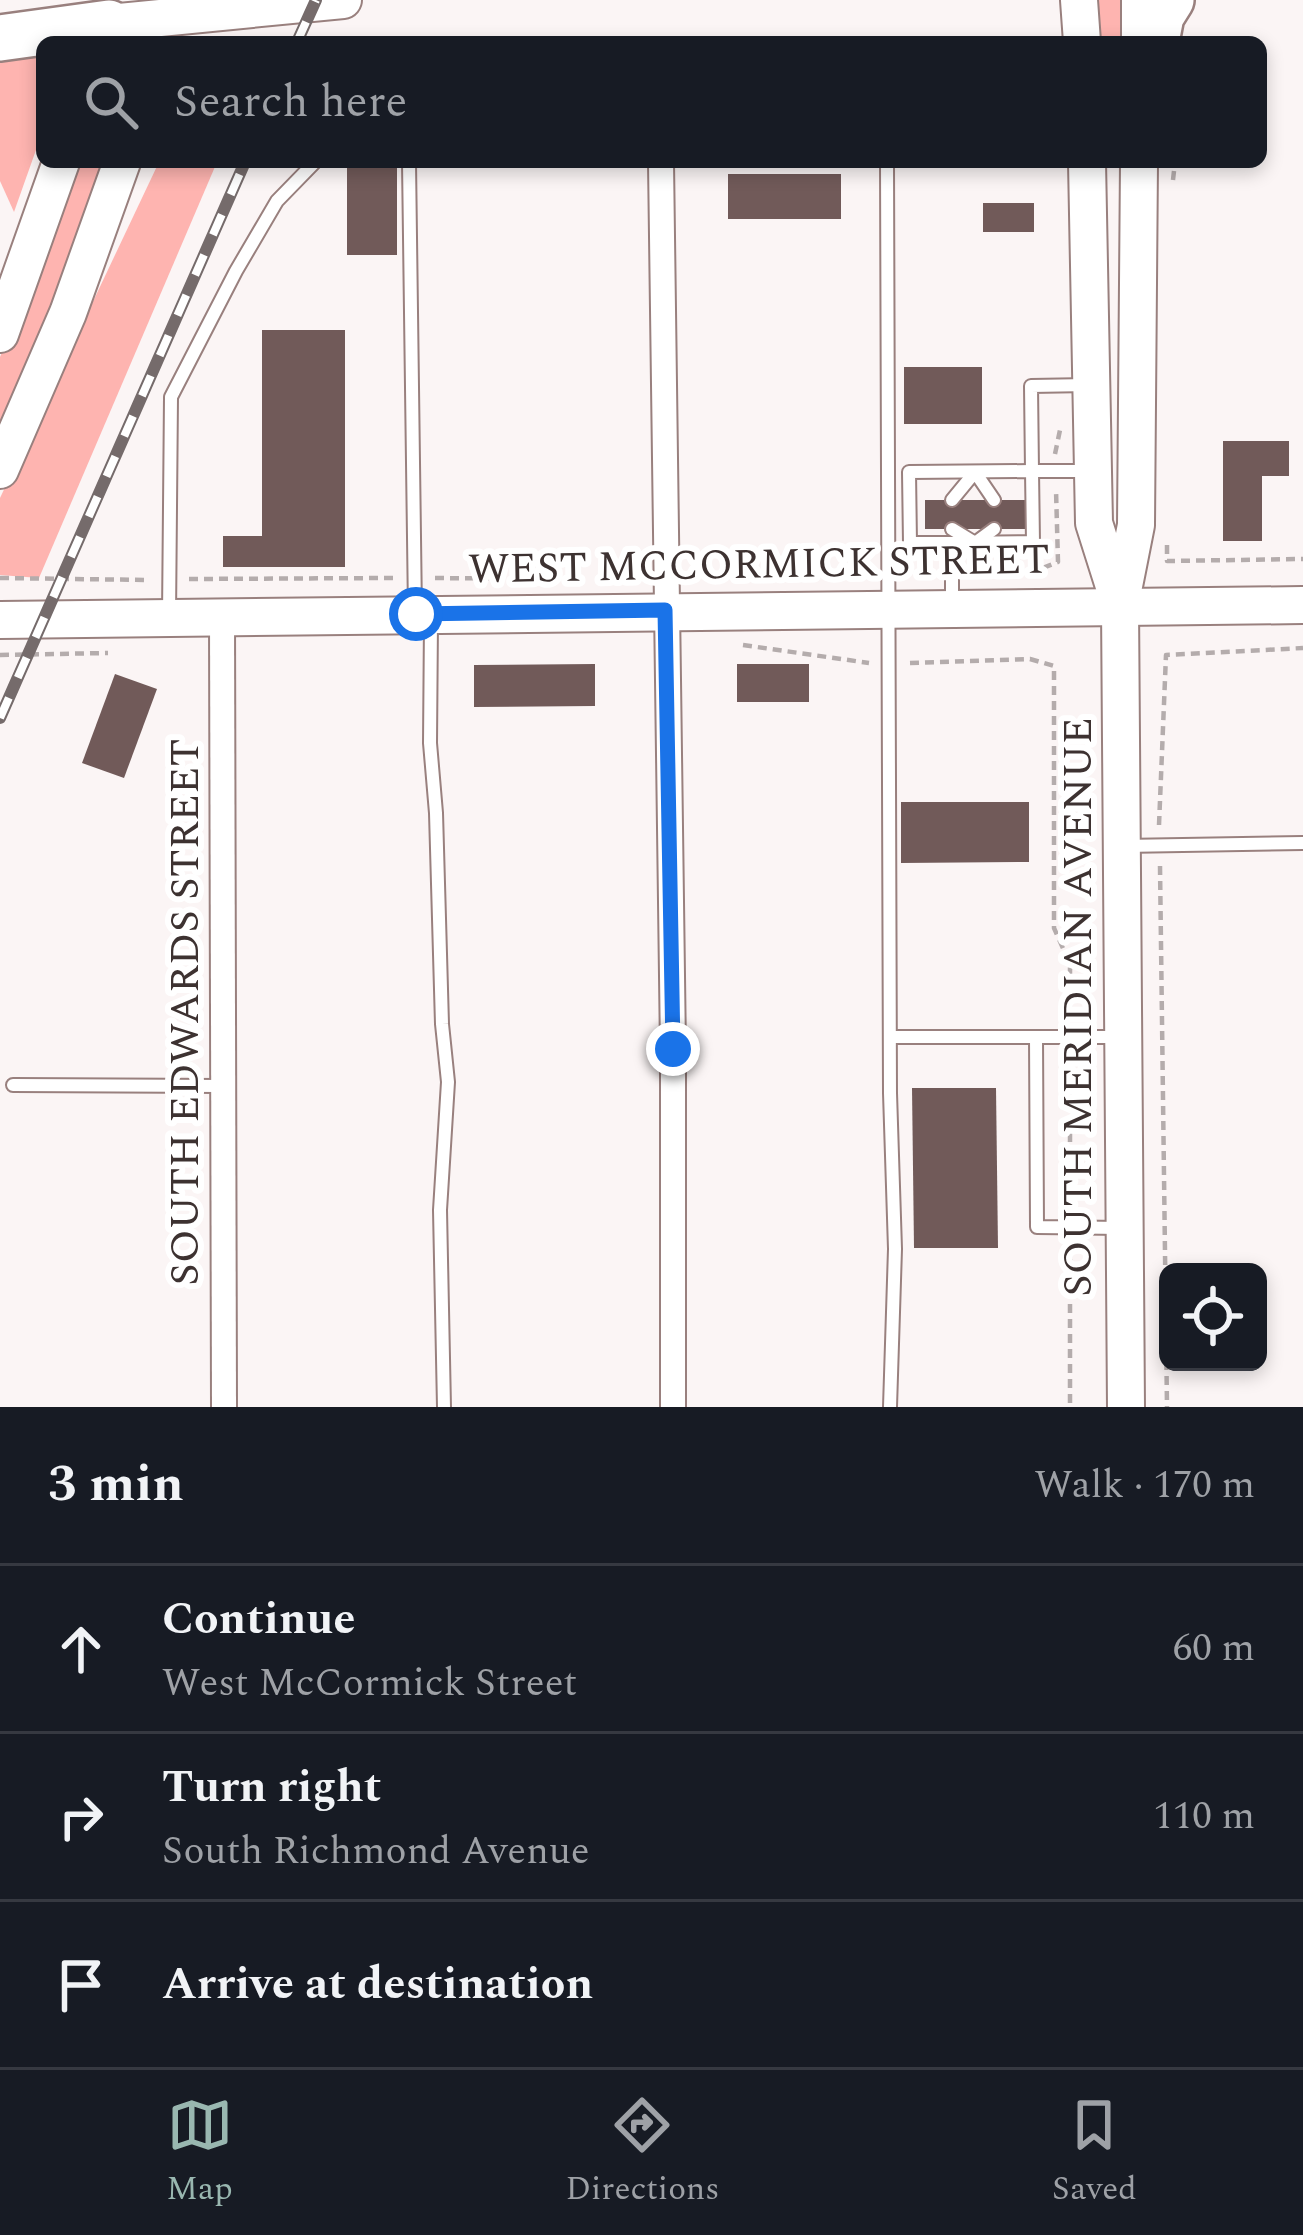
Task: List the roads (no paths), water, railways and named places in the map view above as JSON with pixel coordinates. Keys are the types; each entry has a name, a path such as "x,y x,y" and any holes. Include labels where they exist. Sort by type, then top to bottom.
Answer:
{"highway":[{"path":"1157,36 1171,0"},
{"path":"0,38 109,22"}],"main road":[{"path":"109,22 343,0"},
{"path":"1140,0 1140,36"},
{"path":"0,334 59,168"},
{"path":"0,470 68,313 120,168"},
{"name":"SOUTH MERIDIAN AVENUE","path":"1087,168 1094,524 1120,606"},
{"name":"SOUTH MERIDIAN AVENUE","path":"1126,1407 1120,606 1136,525 1139,168"},
{"name":"WEST MCCORMICK STREET","path":"0,620 1303,605"}],"street":[{"path":"661,168 673,1407"},
{"name":"SOUTH EDWARDS STREET","path":"222,617 224,1407"}],"lane":[{"path":"169,618 171,397 266,219 309,168"},
{"path":"409,168 423,614 448,1082 440,1210 445,1407"},
{"path":"886,168 895,1249 890,1407"},
{"path":"1091,385 1031,386 1032,471 1033,542 975,543 952,536 910,543 909,472 1032,471 1093,472"},
{"path":"952,500 974,472"},
{"path":"974,472 994,500"},
{"path":"886,505 910,505"},
{"path":"975,543 994,529"},
{"path":"952,536 952,608"},
{"path":"1122,846 1303,843"},
{"path":"890,1037 1123,1037"},
{"path":"1036,1037 1037,1227 1124,1228"},
{"path":"13,1085 224,1086"}],"railway":[{"path":"300,36 316,0"},
{"path":"0,718 242,168"}]}
